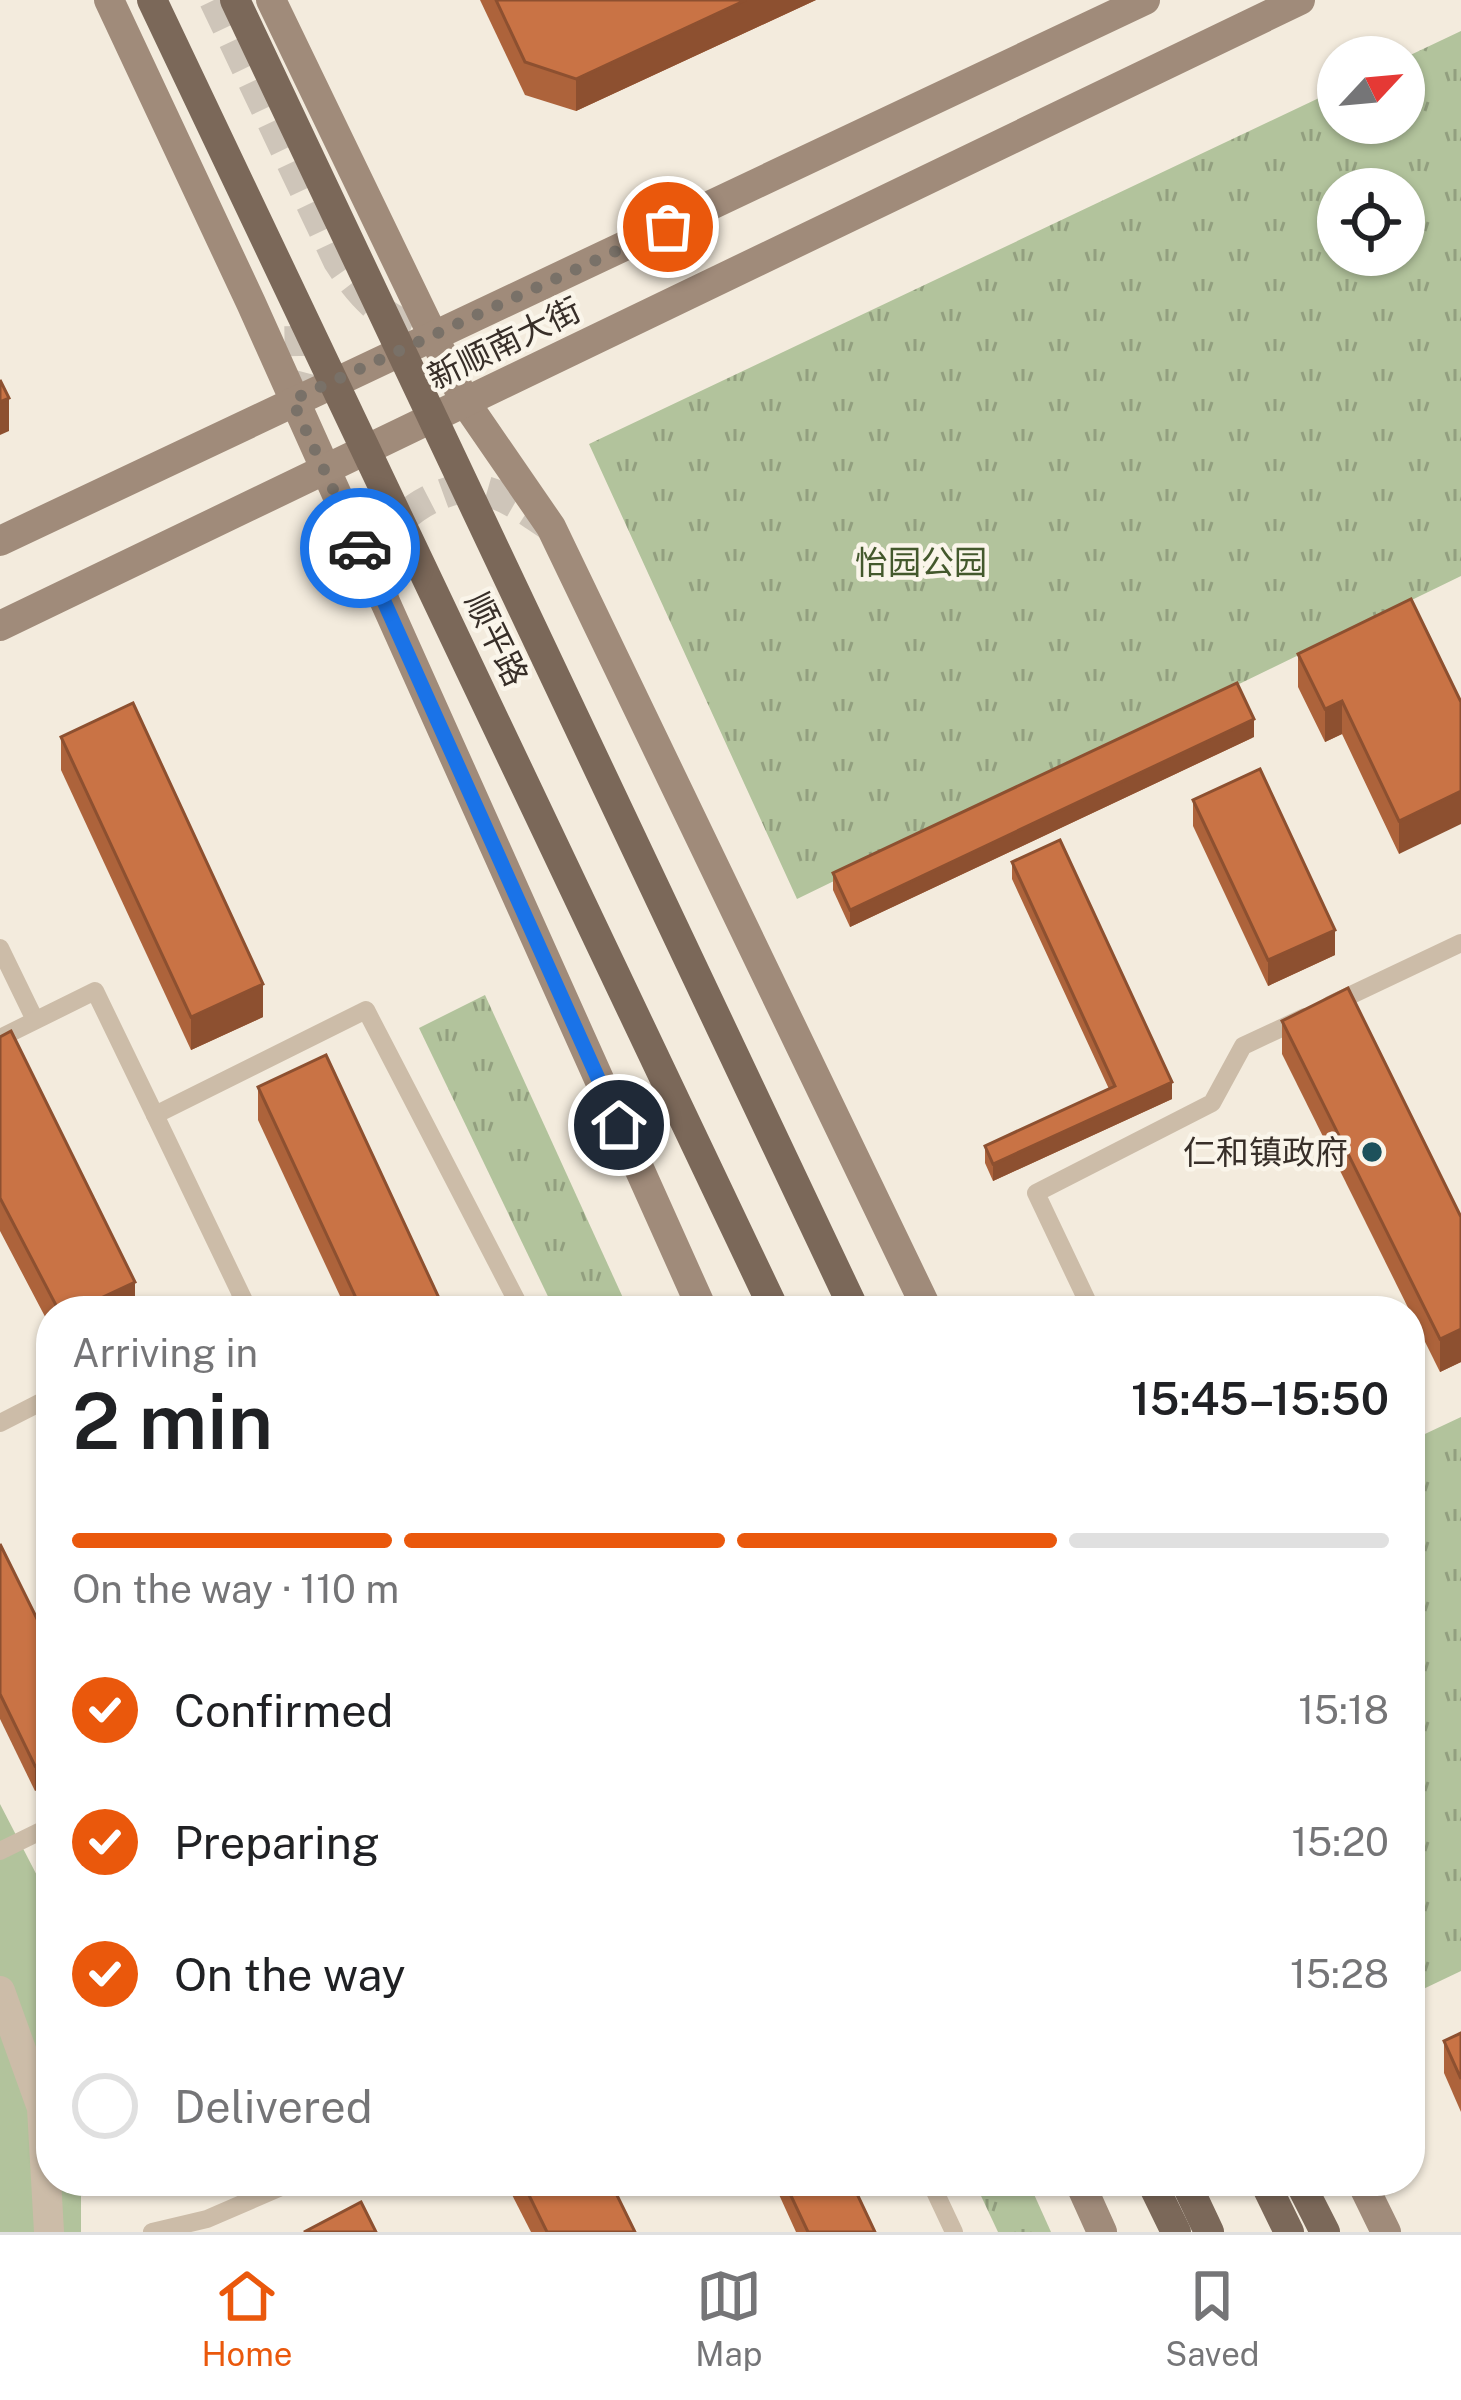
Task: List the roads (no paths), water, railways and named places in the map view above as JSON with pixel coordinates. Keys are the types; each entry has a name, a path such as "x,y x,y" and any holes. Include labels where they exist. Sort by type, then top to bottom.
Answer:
{"main road":[{"name":"顺平路","path":"152,0 768,1296"},
{"name":"顺平路","path":"235,0 848,1296"},
{"path":"1158,2196 1176,2232"},
{"path":"1192,2196 1209,2232"},
{"path":"1271,2196 1288,2232"},
{"path":"1307,2196 1325,2232"}],"street":[{"path":"109,0 324,468 687,1296"},
{"path":"271,0 465,403 551,527 921,1296"},
{"name":"新顺南大街","path":"0,541 1144,0"},
{"name":"新顺南大街","path":"0,626 1300,0"},
{"path":"0,1991 36,2091"},
{"path":"47,2196 49,2232"},
{"path":"1085,2196 1102,2232"},
{"path":"1368,2196 1386,2232"}],"lane":[{"path":"1085,1296 1036,1193 1213,1103 1243,1046 1461,943"},
{"path":"0,949 35,1021"},
{"path":"0,1038 95,991 242,1296"},
{"path":"155,1115 366,1010 513,1296"},
{"path":"0,1423 36,1405"},
{"path":"0,1851 36,1833"},
{"path":"152,2232 207,2219 260,2196"},
{"path":"937,2196 954,2232"}],"tunnel":[{"path":"214,0 338,261 378,308 433,335"},
{"path":"292,400 300,370 299,306"},
{"path":"384,601 390,536 404,517 440,495 465,489 486,491 551,527"}],"place":[{"name":"仁和镇政府","path":"1372,1152"}],"park label":[{"name":"怡园公园","path":"921,562"}]}
